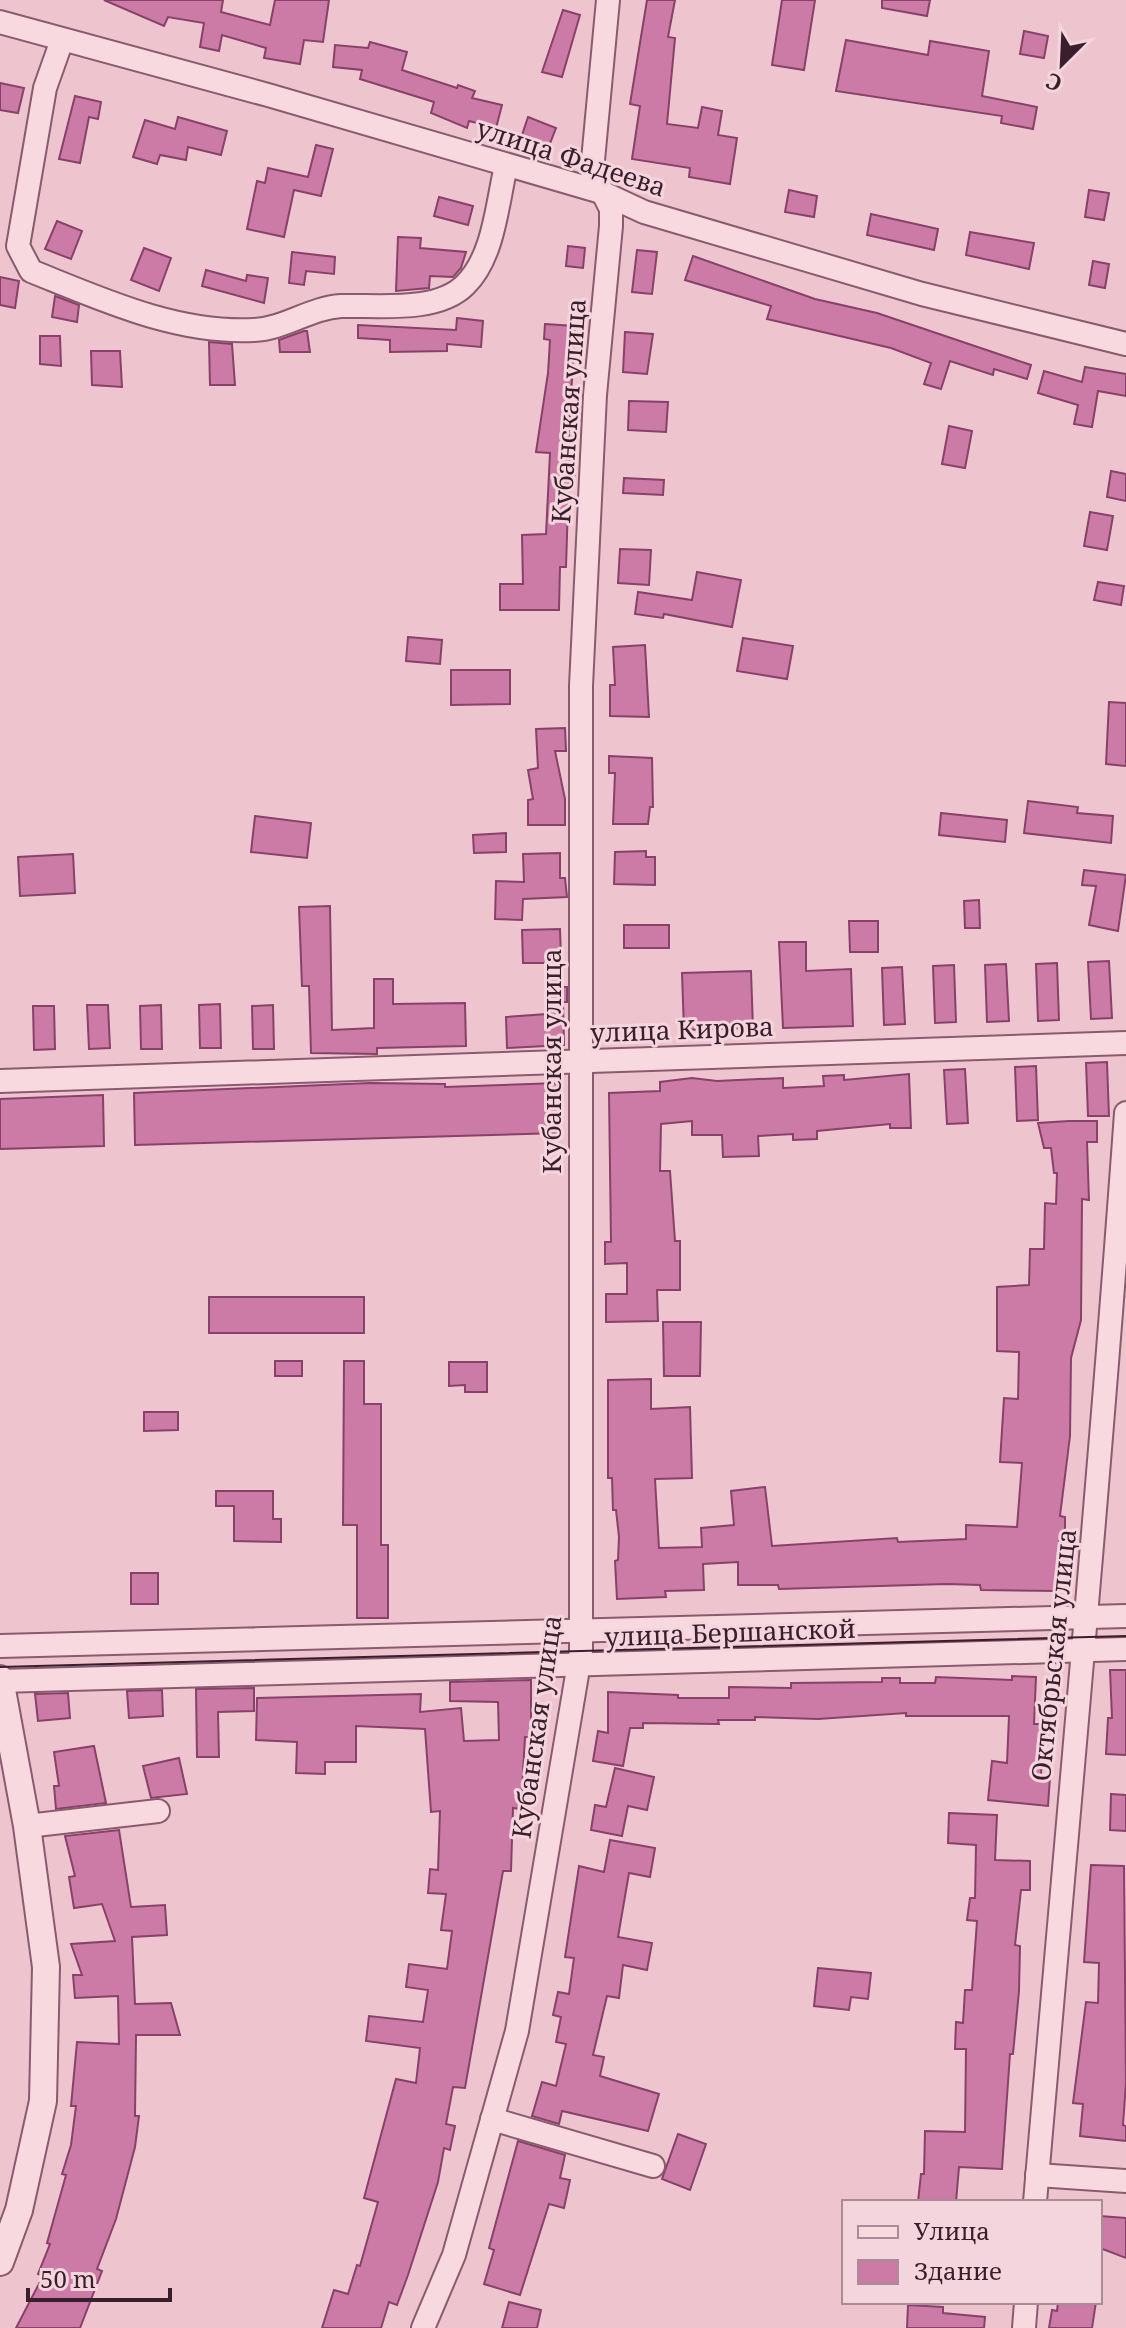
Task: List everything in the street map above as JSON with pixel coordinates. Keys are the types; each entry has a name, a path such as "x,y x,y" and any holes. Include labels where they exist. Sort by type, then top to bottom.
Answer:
{"street":[{"name":"Кубанская улица","path":"423,2328 454,2255 517,2031 582,1632 581,686 595,395 611,226 611,209 592,171 608,0"},
{"name":"улица Фадеева","path":"0,22 268,95 601,192 644,212 922,294 1126,344"},
{"path":"62,40 45,88 18,246 31,271 136,312 214,330 258,330 321,307 438,302 457,292 483,260 506,166"},
{"name":"улица Кирова","path":"0,1081 1126,1043"},
{"name":"Октябрьская улица","path":"1035,2200 1081,1650 1100,1483 1126,1113"},
{"name":"улица Бершанской","path":"0,1646 1126,1616"},
{"name":"улица Бершанской","path":"0,1680 1126,1649"},
{"path":"0,1680 27,1826 46,1967 43,2101 19,2210 0,2262"},
{"path":"27,1826 158,1811"},
{"path":"492,2119 653,2166"},
{"path":"1037,2175 1126,2181"},
{"path":"1024,2328 1026,2304"}],"building":[{"path":"104,0 223,0 221,12 270,25 275,0 329,0 323,42 304,40 300,64 264,58 266,48 222,35 219,51 200,47 204,23 168,17 164,26"},
{"path":"647,0 675,0 668,37 675,38 667,124 698,128 702,107 722,111 718,135 737,138 730,184 689,177 690,168 632,159 640,106 630,104"},
{"path":"782,0 815,0 804,70 772,65"},
{"path":"882,0 930,0 927,16 882,8"},
{"path":"563,10 580,15 562,77 542,72"},
{"path":"1024,31 1048,36 1044,58 1020,54"},
{"path":"846,40 928,55 930,41 989,51 982,96 1037,107 1033,129 1001,123 1002,116 836,91"},
{"path":"370,42 407,52 402,70 457,88 458,85 475,91 472,98 502,105 496,128 469,121 467,128 431,113 434,102 360,79 362,70 333,67 335,45 368,48"},
{"path":"0,83 24,88 18,113 0,110"},
{"path":"75,96 101,102 98,119 89,117 80,163 59,159"},
{"path":"178,117 227,131 221,155 188,147 186,160 160,155 157,164 133,157 145,120 175,129"},
{"path":"528,117 556,128 549,146 522,135"},
{"path":"316,145 333,149 321,196 294,190 284,237 247,229 257,181 265,183 268,168 308,177"},
{"path":"789,190 817,196 814,217 785,212"},
{"path":"1089,190 1109,193 1104,220 1085,217"},
{"path":"439,197 473,206 468,225 434,216"},
{"path":"871,214 938,229 934,250 867,235"},
{"path":"57,221 82,231 71,259 45,249"},
{"path":"970,232 1034,243 1029,269 966,255"},
{"path":"398,237 421,238 420,248 466,252 461,268 453,277 430,276 429,288 396,291"},
{"path":"568,246 585,248 583,268 566,266"},
{"path":"144,248 171,258 159,291 131,280"},
{"path":"637,250 657,252 652,294 632,292"},
{"path":"292,252 335,257 334,274 306,271 304,285 289,283"},
{"path":"693,256 815,299 877,313 1031,365 1027,379 994,369 993,375 950,361 941,389 924,384 931,363 891,348 767,319 771,306 685,280"},
{"path":"1093,261 1109,264 1105,288 1089,285"},
{"path":"206,270 246,281 247,275 268,278 264,303 202,286"},
{"path":"0,277 19,281 15,308 0,305"},
{"path":"55,296 79,305 77,322 52,317"},
{"path":"457,318 483,321 481,347 447,344 447,351 390,352 390,340 358,338 358,325 456,330"},
{"path":"545,324 575,326 569,432 570,460 576,460 575,475 569,474 566,567 560,567 559,610 500,610 500,584 523,584 522,535 546,534 550,453 536,452 548,373 550,340 544,339"},
{"path":"307,331 310,352 280,352 279,340"},
{"path":"625,332 653,334 647,374 623,372"},
{"path":"40,336 60,336 61,366 40,364"},
{"path":"209,342 232,344 235,385 210,385"},
{"path":"91,351 120,351 122,387 92,385"},
{"path":"1085,367 1126,374 1126,396 1098,391 1092,427 1074,424 1078,405 1038,393 1044,371 1082,382"},
{"path":"629,401 668,402 666,432 628,430"},
{"path":"949,426 972,431 965,468 942,464"},
{"path":"1111,471 1126,474 1126,501 1107,497"},
{"path":"624,478 664,480 663,495 623,493"},
{"path":"1090,512 1113,516 1107,550 1084,546"},
{"path":"620,549 651,550 649,585 618,583"},
{"path":"697,572 741,580 732,627 664,614 663,618 635,614 638,592 692,600"},
{"path":"1098,582 1124,586 1121,605 1094,600"},
{"path":"408,637 442,640 440,664 406,661"},
{"path":"743,638 793,646 787,679 737,671"},
{"path":"645,645 649,717 610,716 610,685 615,685 613,647"},
{"path":"451,670 510,670 510,704 451,705"},
{"path":"1109,702 1126,703 1126,766 1106,764"},
{"path":"565,728 566,751 555,751 565,799 565,825 528,825 528,800 533,799 528,770 538,768 536,729"},
{"path":"609,756 652,758 653,807 650,807 648,824 613,824 615,773 609,773"},
{"path":"1028,801 1078,807 1077,813 1113,816 1111,843 1024,833"},
{"path":"941,813 1007,820 1005,842 939,835"},
{"path":"255,816 311,823 307,858 251,852"},
{"path":"506,833 506,852 474,853 473,835"},
{"path":"646,851 646,857 655,857 655,885 614,884 615,852"},
{"path":"560,853 560,878 565,878 567,897 523,899 522,920 495,919 496,881 524,882 523,854"},
{"path":"73,854 75,893 20,896 18,857"},
{"path":"1084,870 1126,875 1118,931 1089,925 1096,886 1082,885"},
{"path":"979,900 980,928 965,928 964,901"},
{"path":"330,906 332,1030 374,1028 374,979 393,979 393,1004 465,1003 466,1046 377,1048 377,1054 311,1053 309,986 302,986 299,907"},
{"path":"849,921 878,921 878,952 850,952"},
{"path":"624,925 669,925 669,948 624,948"},
{"path":"560,929 562,987 567,987 567,1002 563,1002 564,1045 507,1048 506,1017 547,1014 550,963 523,963 522,930"},
{"path":"779,942 806,942 806,971 851,969 853,1026 783,1028"},
{"path":"1109,961 1112,1018 1091,1019 1088,962"},
{"path":"1057,963 1059,1020 1038,1021 1036,964"},
{"path":"1006,964 1009,1021 987,1022 985,965"},
{"path":"954,965 956,1022 935,1023 933,966"},
{"path":"902,967 905,1024 884,1025 882,968"},
{"path":"751,971 753,1028 684,1030 682,973"},
{"path":"220,1004 221,1048 200,1048 199,1005"},
{"path":"87,1005 108,1005 110,1048 89,1049"},
{"path":"161,1005 162,1049 141,1049 140,1006"},
{"path":"273,1005 274,1049 253,1049 252,1006"},
{"path":"33,1006 54,1006 55,1049 34,1050"},
{"path":"1107,1062 1109,1116 1088,1116 1086,1063"},
{"path":"1036,1066 1038,1120 1017,1121 1015,1067"},
{"path":"965,1069 968,1123 947,1124 944,1070"},
{"path":"909,1074 911,1128 890,1128 890,1124 817,1131 817,1139 793,1140 793,1134 758,1136 759,1156 723,1157 722,1135 692,1135 692,1121 661,1124 660,1171 670,1171 675,1241 680,1241 680,1290 657,1290 658,1321 606,1322 606,1294 627,1294 627,1263 605,1264 605,1242 611,1242 609,1093 660,1091 660,1082 692,1078 717,1081 783,1078 783,1088 824,1086 823,1076 844,1075 844,1080"},
{"path":"370,1083 445,1084 445,1087 558,1083 559,1133 135,1145 134,1093"},
{"path":"103,1095 104,1146 0,1149 0,1099"},
{"path":"1097,1121 1097,1142 1087,1142 1089,1200 1082,1199 1081,1320 1071,1358 1070,1436 1060,1516 1065,1517 1065,1541 1059,1541 1057,1591 981,1590 980,1585 947,1584 779,1589 778,1585 738,1585 738,1562 703,1564 704,1590 665,1591 666,1597 617,1599 615,1561 618,1560 619,1537 616,1510 613,1510 612,1478 608,1478 608,1380 651,1379 651,1409 690,1407 692,1478 655,1479 659,1548 702,1547 701,1528 734,1525 731,1491 765,1487 772,1546 897,1538 898,1542 966,1539 966,1525 1017,1527 1022,1463 1000,1462 1004,1398 1018,1399 1019,1352 997,1351 997,1287 1029,1285 1030,1249 1044,1249 1045,1203 1056,1204 1057,1173 1054,1173 1051,1148 1044,1148 1038,1123"},
{"path":"209,1297 364,1297 364,1333 209,1333"},
{"path":"663,1322 701,1322 700,1376 664,1376"},
{"path":"275,1361 302,1361 302,1376 275,1376"},
{"path":"344,1361 364,1361 364,1404 381,1404 381,1545 388,1545 388,1618 357,1618 357,1525 343,1525"},
{"path":"449,1362 487,1362 487,1392 465,1392 465,1385 449,1386"},
{"path":"144,1412 178,1412 178,1430 144,1431"},
{"path":"216,1491 273,1491 273,1519 281,1519 281,1542 234,1541 234,1506 216,1506"},
{"path":"131,1573 158,1573 158,1604 131,1604"},
{"path":"1110,1670 1126,1670 1126,1755 1106,1754 1108,1718 1112,1718"},
{"path":"1012,1676 1036,1677 1034,1724 1043,1724 1041,1776 1050,1777 1048,1806 988,1800 992,1761 1007,1763 1009,1716 906,1716 906,1713 818,1719 755,1717 755,1720 718,1720 719,1724 643,1723 643,1728 630,1728 623,1766 593,1761 598,1731 608,1733 608,1692 678,1695 678,1698 729,1698 729,1687 791,1688 791,1683 882,1682 882,1678 900,1678 900,1683 935,1683 936,1677 1012,1680"},
{"path":"531,1680 531,1737 525,1737 521,1809 513,1808 511,1871 503,1871 465,2088 453,2087 446,2124 455,2126 450,2150 444,2148 438,2182 397,2305 389,2302 381,2328 322,2328 334,2290 348,2294 357,2265 360,2266 378,2202 364,2198 396,2079 416,2083 420,2048 366,2041 369,2016 423,2022 428,1990 406,1987 409,1964 447,1969 452,1931 441,1930 446,1894 428,1893 430,1869 438,1870 440,1811 431,1812 425,1729 356,1726 356,1762 325,1762 325,1774 296,1773 297,1742 256,1740 257,1698 421,1694 420,1712 461,1708 464,1741 499,1740 498,1702 450,1701 450,1682"},
{"path":"254,1688 254,1711 218,1712 219,1757 197,1757 196,1689"},
{"path":"162,1690 163,1716 129,1718 127,1691"},
{"path":"68,1693 70,1718 38,1721 35,1694"},
{"path":"94,1746 106,1803 56,1809 54,1786 59,1786 54,1752"},
{"path":"179,1758 187,1794 151,1798 143,1766"},
{"path":"615,1768 654,1777 647,1810 628,1806 622,1836 591,1830 595,1805 606,1807"},
{"path":"1111,1794 1126,1795 1126,1831 1110,1830"},
{"path":"949,1813 997,1815 995,1860 1030,1861 1030,1890 1021,1890 1015,1945 1020,1946 1019,1991 1013,2054 1010,2054 1002,2169 959,2167 956,2200 918,2200 921,2174 924,2174 925,2131 965,2132 966,2049 955,2049 956,2022 963,2023 965,1990 972,1990 977,1921 967,1920 970,1898 975,1898 976,1845 948,1843"},
{"path":"119,1830 131,1907 165,1905 167,1935 132,1937 135,2004 171,2003 180,2035 136,2035 135,2116 139,2116 135,2147 116,2219 97,2269 102,2271 80,2328 16,2328 43,2276 38,2274 50,2244 47,2243 66,2175 62,2174 71,2145 76,2106 71,2106 77,2042 119,2044 118,1996 75,1998 73,1975 82,1975 71,1944 115,1941 102,1904 74,1908 69,1877 75,1876 65,1836"},
{"path":"610,1840 655,1848 650,1877 629,1873 618,1937 652,1943 647,1970 623,1965 619,1998 607,1996 593,2055 604,2057 600,2076 659,2094 648,2131 562,2111 559,2124 532,2116 542,2082 556,2086 566,2044 556,2042 561,2017 553,2015 558,1992 569,1994 574,1958 565,1957 579,1866 604,1872"},
{"path":"1091,1865 1124,1866 1126,2083 1123,2125 1126,2126 1126,2141 1080,2136 1083,2104 1073,2103 1086,2002 1098,2003 1099,1963 1084,1962"},
{"path":"818,1968 871,1973 868,1999 851,1997 849,2010 814,2006"},
{"path":"678,2134 706,2144 690,2190 662,2179"},
{"path":"518,2141 565,2155 560,2178 570,2180 564,2208 549,2204 520,2295 484,2284 494,2250 489,2248"},
{"path":"1102,2216 1126,2218 1126,2258 1102,2249"},
{"path":"509,2302 541,2310 537,2328 502,2328"},
{"path":"1058,2304 1096,2304 1092,2328 1049,2328 1052,2310 1057,2311"},
{"path":"908,2305 943,2307 943,2313 985,2317 984,2328 907,2328"}],"tram line":[{"path":"0,1667 1126,1636"}]}
